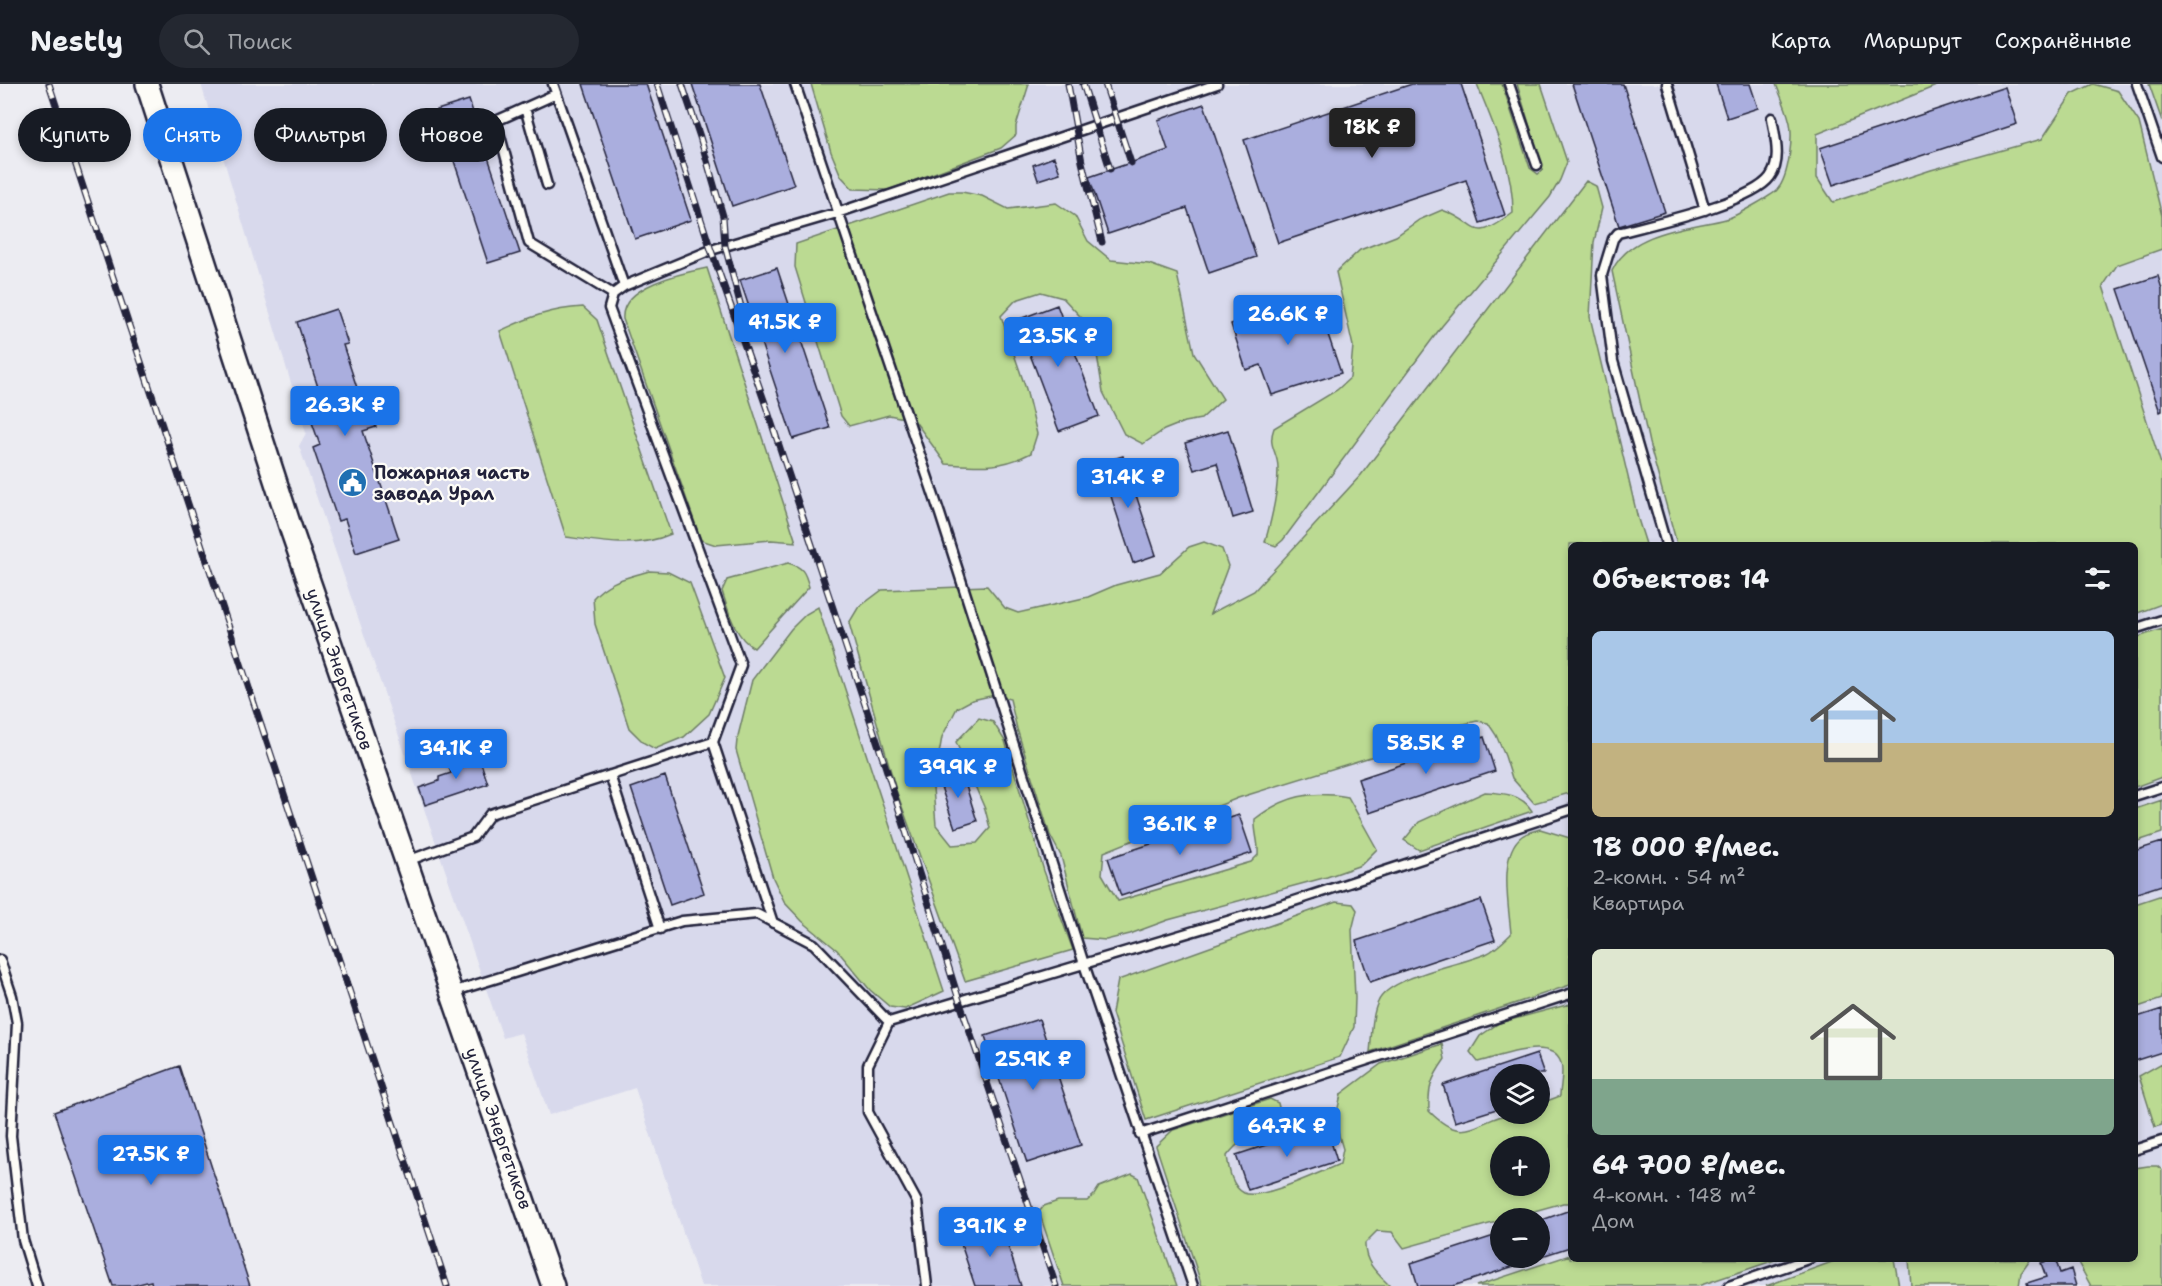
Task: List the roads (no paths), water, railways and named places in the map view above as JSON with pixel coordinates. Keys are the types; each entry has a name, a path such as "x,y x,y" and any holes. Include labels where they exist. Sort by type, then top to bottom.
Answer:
{"street":[{"name":"улица Энергетиков","path":"147,84 291,529 553,1286"}],"lane":[{"path":"553,84 624,285"},
{"path":"795,84 940,514 1140,1134 1193,1286"},
{"path":"773,923 713,742 741,665 609,308 613,294 624,285 711,250 837,213 1217,84"},
{"path":"1509,84 1537,165"},
{"path":"1667,84 1705,210"},
{"path":"2137,84 2162,157"},
{"path":"556,94 496,121 529,243 613,294"},
{"path":"525,108 547,185"},
{"path":"1665,542 1612,361 1602,275 1613,239 1618,233 1705,210 1753,192 1771,177 1778,151 1772,118"},
{"path":"2138,628 2162,620"},
{"path":"407,861 473,837 490,814 713,742"},
{"path":"610,775 660,929"},
{"path":"2138,795 2162,787"},
{"path":"927,1286 917,1202 868,1112 868,1065 889,1022 1288,903 1568,811"},
{"path":"450,993 682,921 757,914 814,944 889,1022"},
{"path":"0,960 12,996 17,1023 11,1136 23,1240 37,1286"},
{"path":"1140,1134 1568,995"},
{"path":"2138,1149 2162,1141"},
{"path":"1730,1286 1799,1262"}],"railway":[{"path":"49,84 447,1286"},
{"path":"657,84 711,250 766,406 884,762 959,1000 1056,1286"},
{"path":"682,84 723,216 725,246 745,322"},
{"path":"1068,84 1082,162 1102,242"},
{"path":"1083,84 1110,169"},
{"path":"1105,84 1131,163"}],"place":[{"name":"Пожарная часть завода Урал","path":"353,483"}]}
